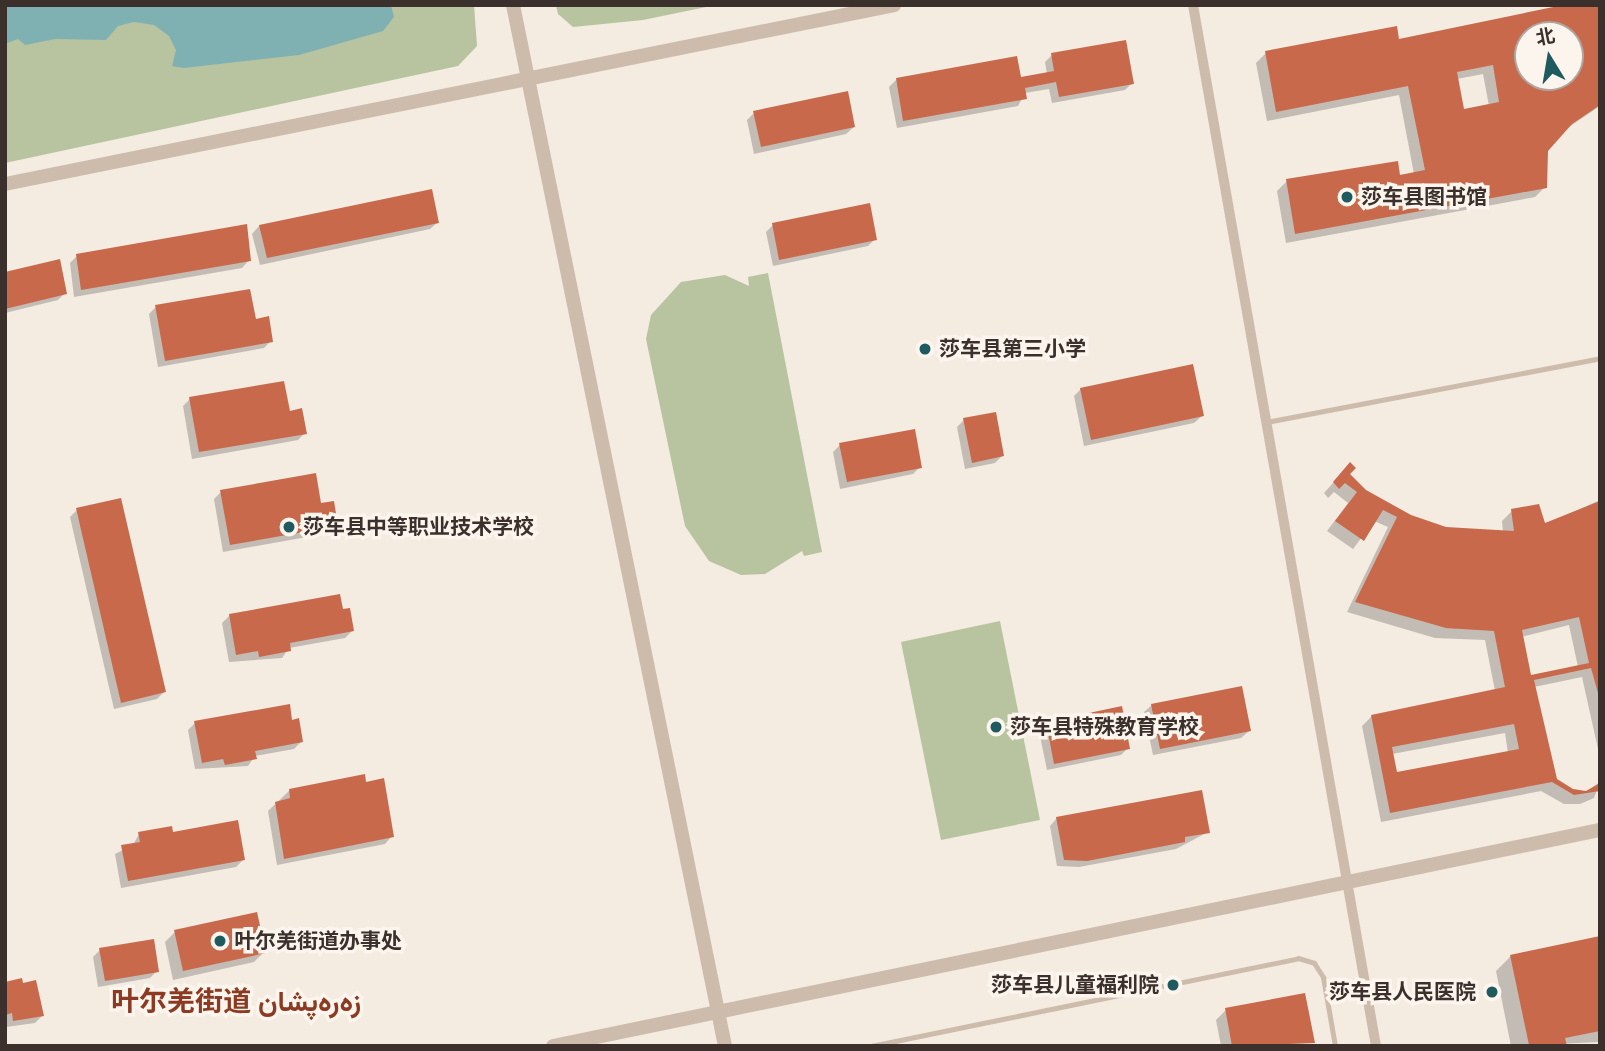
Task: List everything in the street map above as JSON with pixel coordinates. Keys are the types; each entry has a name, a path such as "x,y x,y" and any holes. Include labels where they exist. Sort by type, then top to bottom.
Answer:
{"street":[{"path":"513,5 725,1046"},
{"path":"5,184 894,5"},
{"path":"1193,5 1376,1046"},
{"path":"553,1046 1600,830"}],"lane":[{"path":"1266,422 1600,358"},
{"path":"871,1046 1298,958 1314,963 1323,977 1335,1046"}],"green space":[{"path":"5,5 474,5 477,46 458,66 5,163"},
{"path":"556,5 716,5 643,20 573,27 558,14"},
{"path":"768,273 822,552 804,556 802,551 765,574 741,575 709,561 685,526 646,339 651,315 681,282 725,275 749,286 748,277"},
{"path":"1000,621 1040,820 941,840 901,642"}],"water":[{"path":"5,5 391,5 394,17 383,31 299,55 184,68 172,66 176,50 169,36 154,25 134,22 118,26 106,40 55,39 25,45 18,39 5,44"}],"building":[{"path":"1563,5 1600,5 1600,105 1572,124 1548,151 1547,188 1295,234 1286,179 1398,161 1400,175 1425,170 1408,86 1276,112 1265,51 1397,26 1399,39","holes":["1493,65 1499,102 1464,109 1457,72"]},
{"path":"1126,40 1134,84 1059,97 1056,82 1025,88 1027,99 903,121 896,78 1017,56 1021,77 1054,71 1051,53"},
{"path":"848,91 855,127 761,147 753,111"},
{"path":"432,189 439,223 267,258 259,225"},
{"path":"870,203 877,240 779,260 772,223"},
{"path":"247,224 251,261 81,290 76,254"},
{"path":"60,259 67,294 5,309 5,272"},
{"path":"250,289 256,319 269,316 273,342 165,361 155,305"},
{"path":"1193,364 1204,416 1091,440 1080,388"},
{"path":"284,381 290,411 302,408 307,434 199,452 189,397"},
{"path":"996,412 1004,456 972,463 963,418"},
{"path":"915,429 922,468 847,482 839,443"},
{"path":"1350,462 1356,468 1350,474 1366,490 1411,515 1446,527 1514,531 1511,509 1539,504 1545,523 1600,501 1600,700 1591,668 1534,680 1557,779 1573,789 1586,791 1600,783 1600,791 1574,795 1552,782 1390,813 1371,715 1505,687 1494,631 1446,628 1355,602 1397,517 1383,510 1364,541 1335,521 1357,492 1345,483 1339,489 1333,482","holes":["1579,617 1589,663 1531,675 1522,630","1514,724 1519,749 1397,772 1392,747"]},
{"path":"316,473 321,503 334,501 338,526 230,545 220,490"},
{"path":"121,498 166,692 121,703 76,508"},
{"path":"340,594 343,609 350,608 354,631 290,643 291,651 259,657 258,651 236,655 229,614"},
{"path":"1242,686 1251,731 1160,749 1151,704"},
{"path":"290,704 292,720 299,718 303,742 255,751 257,759 225,765 223,759 202,763 194,721"},
{"path":"1122,706 1130,749 1054,764 1046,722"},
{"path":"365,774 366,782 384,778 394,837 284,859 275,802 290,798 289,789"},
{"path":"1202,790 1210,833 1185,837 1185,842 1087,861 1064,860 1056,817"},
{"path":"238,820 245,860 128,881 121,845 140,842 138,832 172,826 173,832"},
{"name":"叶尔羌街道办事处","path":"257,912 266,953 183,971 174,930"},
{"path":"1600,936 1600,1031 1565,1038 1567,1046 1529,1045 1510,955"},
{"path":"154,939 159,972 105,981 99,948"},
{"path":"22,978 23,983 36,980 44,1016 13,1021 12,1013 5,1015 5,982"},
{"path":"1305,993 1315,1043 1232,1046 1225,1008"}],"place":[{"name":"莎车县图书馆","path":"1347,197"},
{"name":"莎车县第三小学","path":"925,349"},
{"name":"莎车县中等职业技术学校","path":"289,527"},
{"name":"莎车县特殊教育学校","path":"996,727"},
{"name":"叶尔羌街道办事处","path":"220,941"},
{"name":"莎车县儿童福利院","path":"1173,985"},
{"name":"莎车县人民医院","path":"1492,992"}],"district":[{"name":"叶尔羌街道 زەرەپشان","path":"236,1002"}]}
